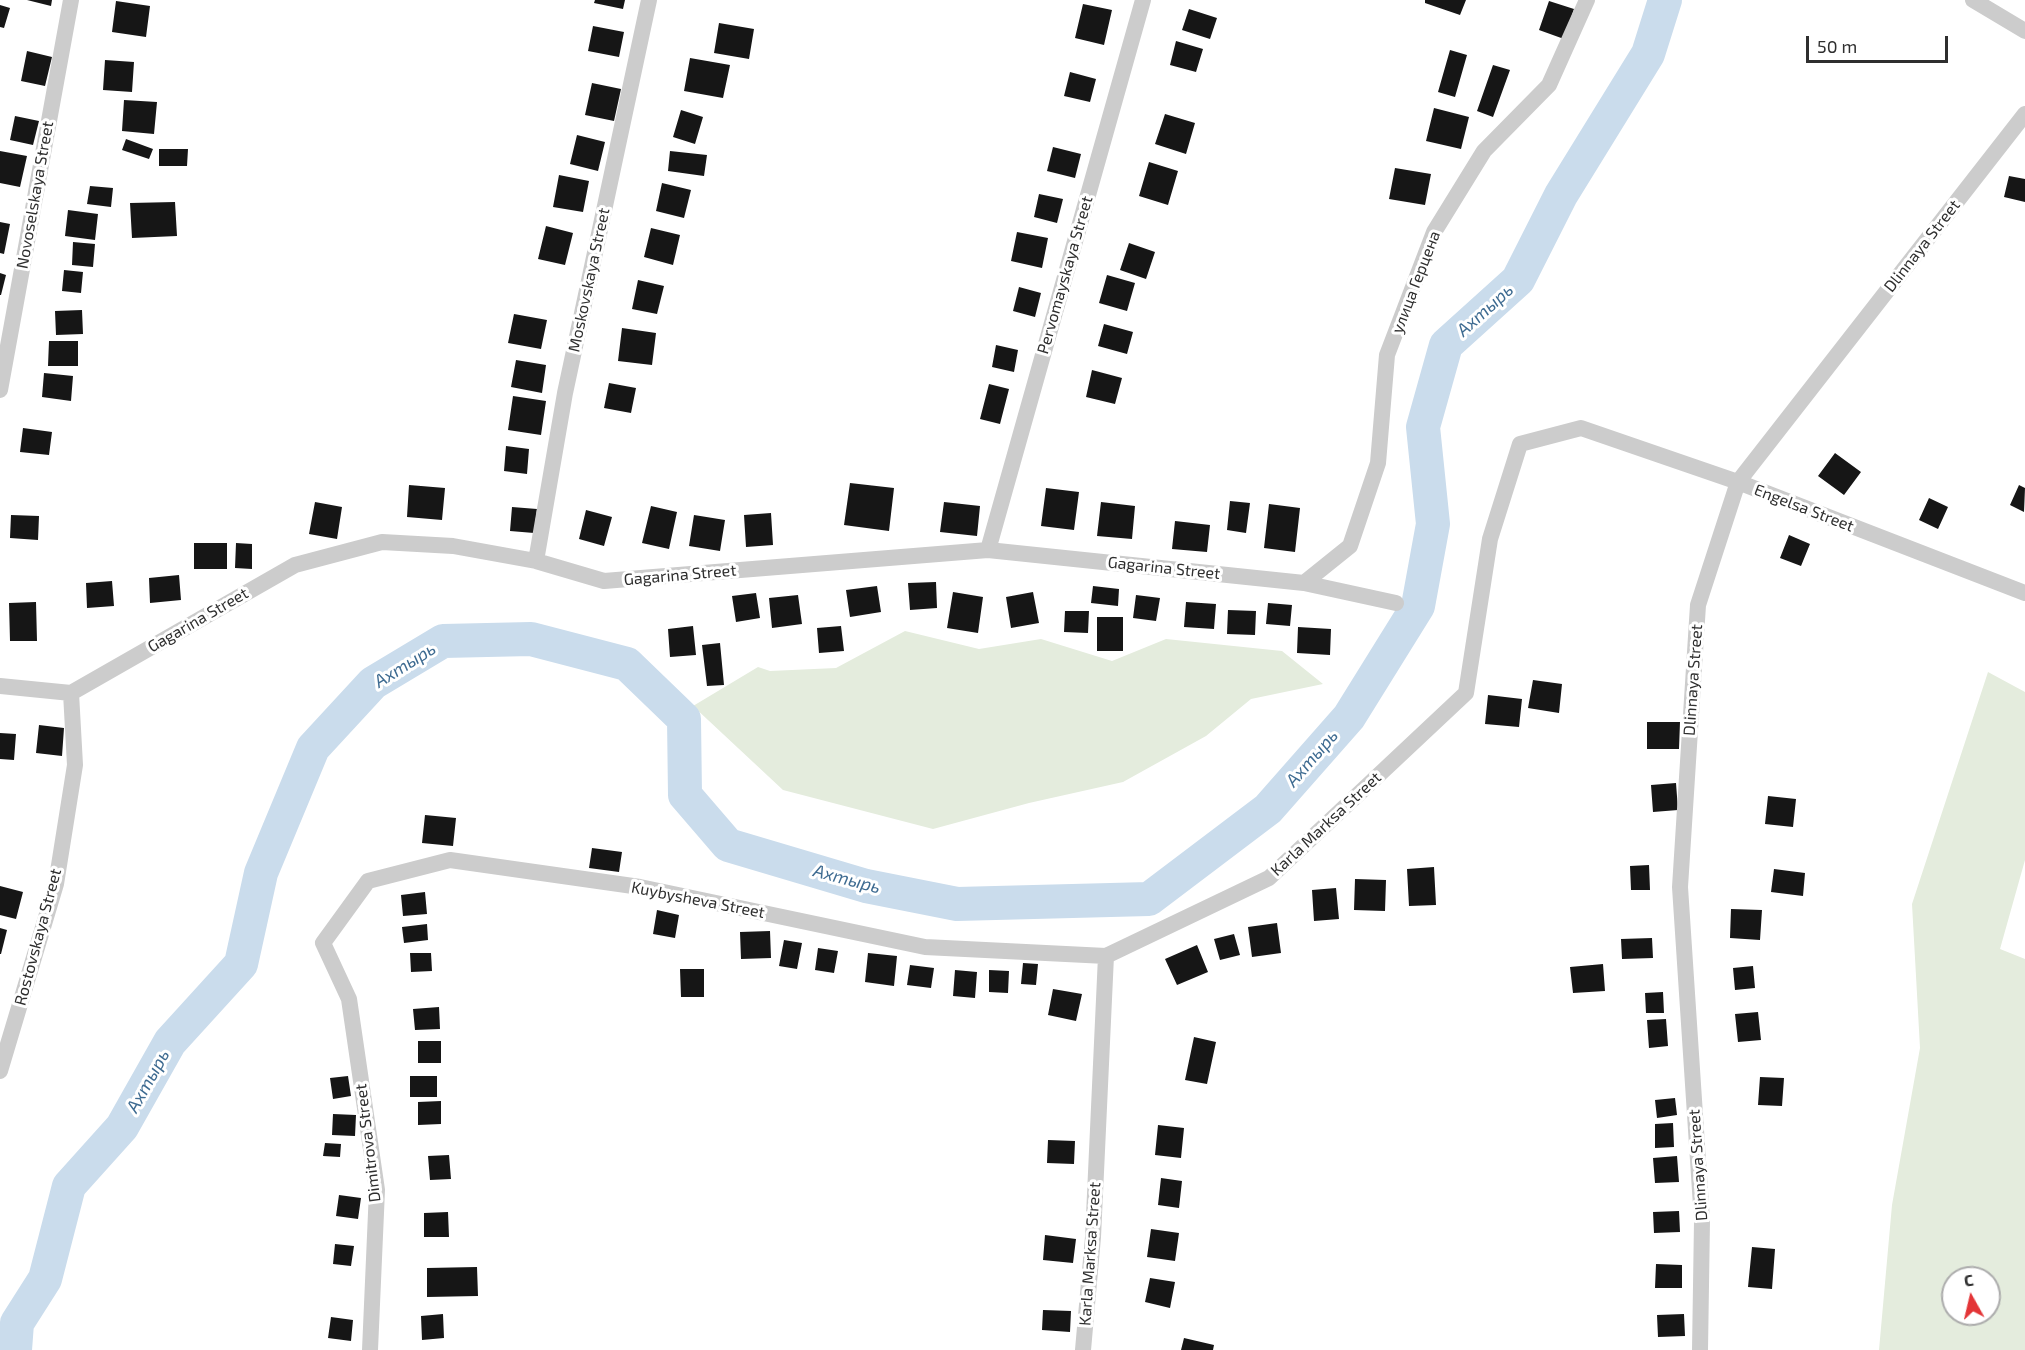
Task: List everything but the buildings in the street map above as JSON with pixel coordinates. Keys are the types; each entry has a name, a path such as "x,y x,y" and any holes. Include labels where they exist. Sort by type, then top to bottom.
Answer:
{"street":[{"name":"Novoselskaya Street","path":"0,390 71,0"},
{"name":"Moskovskaya Street","path":"536,561 565,393 649,0"},
{"name":"Pervomayskaya Street","path":"988,550 1143,0"},
{"name":"улица Герцена","path":"1304,583 1350,546 1378,463 1387,355 1434,232 1484,151 1549,85 1587,0"},
{"path":"1973,0 2025,31"},
{"name":"Dlinnaya Street","path":"1700,1350 1702,1221 1680,887 1698,605 1738,482 2025,114"},
{"name":"Engelsa Street","path":"1581,428 1738,482 2025,593"},
{"name":"Karla Marksa Street","path":"1083,1350 1093,1237 1106,956 1269,878 1466,693 1490,539 1520,444 1581,428"},
{"name":"Gagarina Street","path":"71,693 295,565 382,542 453,546 536,561 604,581 988,550 1304,583 1396,603"},
{"path":"0,686 71,693"},
{"name":"Rostovskaya Street","path":"1,1067 56,884 75,765 71,693"},
{"name":"Kuybysheva Street","path":"323,943 368,880 450,860 640,887 925,947 1106,956"},
{"name":"Dimitrova Street","path":"323,943 349,999 377,1190 370,1350"}],"green space":[{"path":"905,631 979,649 1041,639 1112,661 1166,639 1282,651 1323,684 1251,699 1206,736 1123,782 1029,803 933,829 783,790 693,706 758,667 770,671 836,668"},
{"path":"1988,672 2025,692 2025,860 2000,949 2025,959 2025,1350 1879,1350 1892,1205 1920,1048 1912,904"}],"waterway":[{"name":"Ахтырь","path":"15,1350 17,1323 45,1279 69,1186 122,1127 170,1042 241,964 261,873 313,748 373,683 443,641 531,639 627,664 684,719 685,795 728,845 866,886 957,904 1149,899 1268,809 1349,717 1418,606 1433,524 1423,427 1446,345 1518,280 1561,195 1648,54 1665,0"}]}
